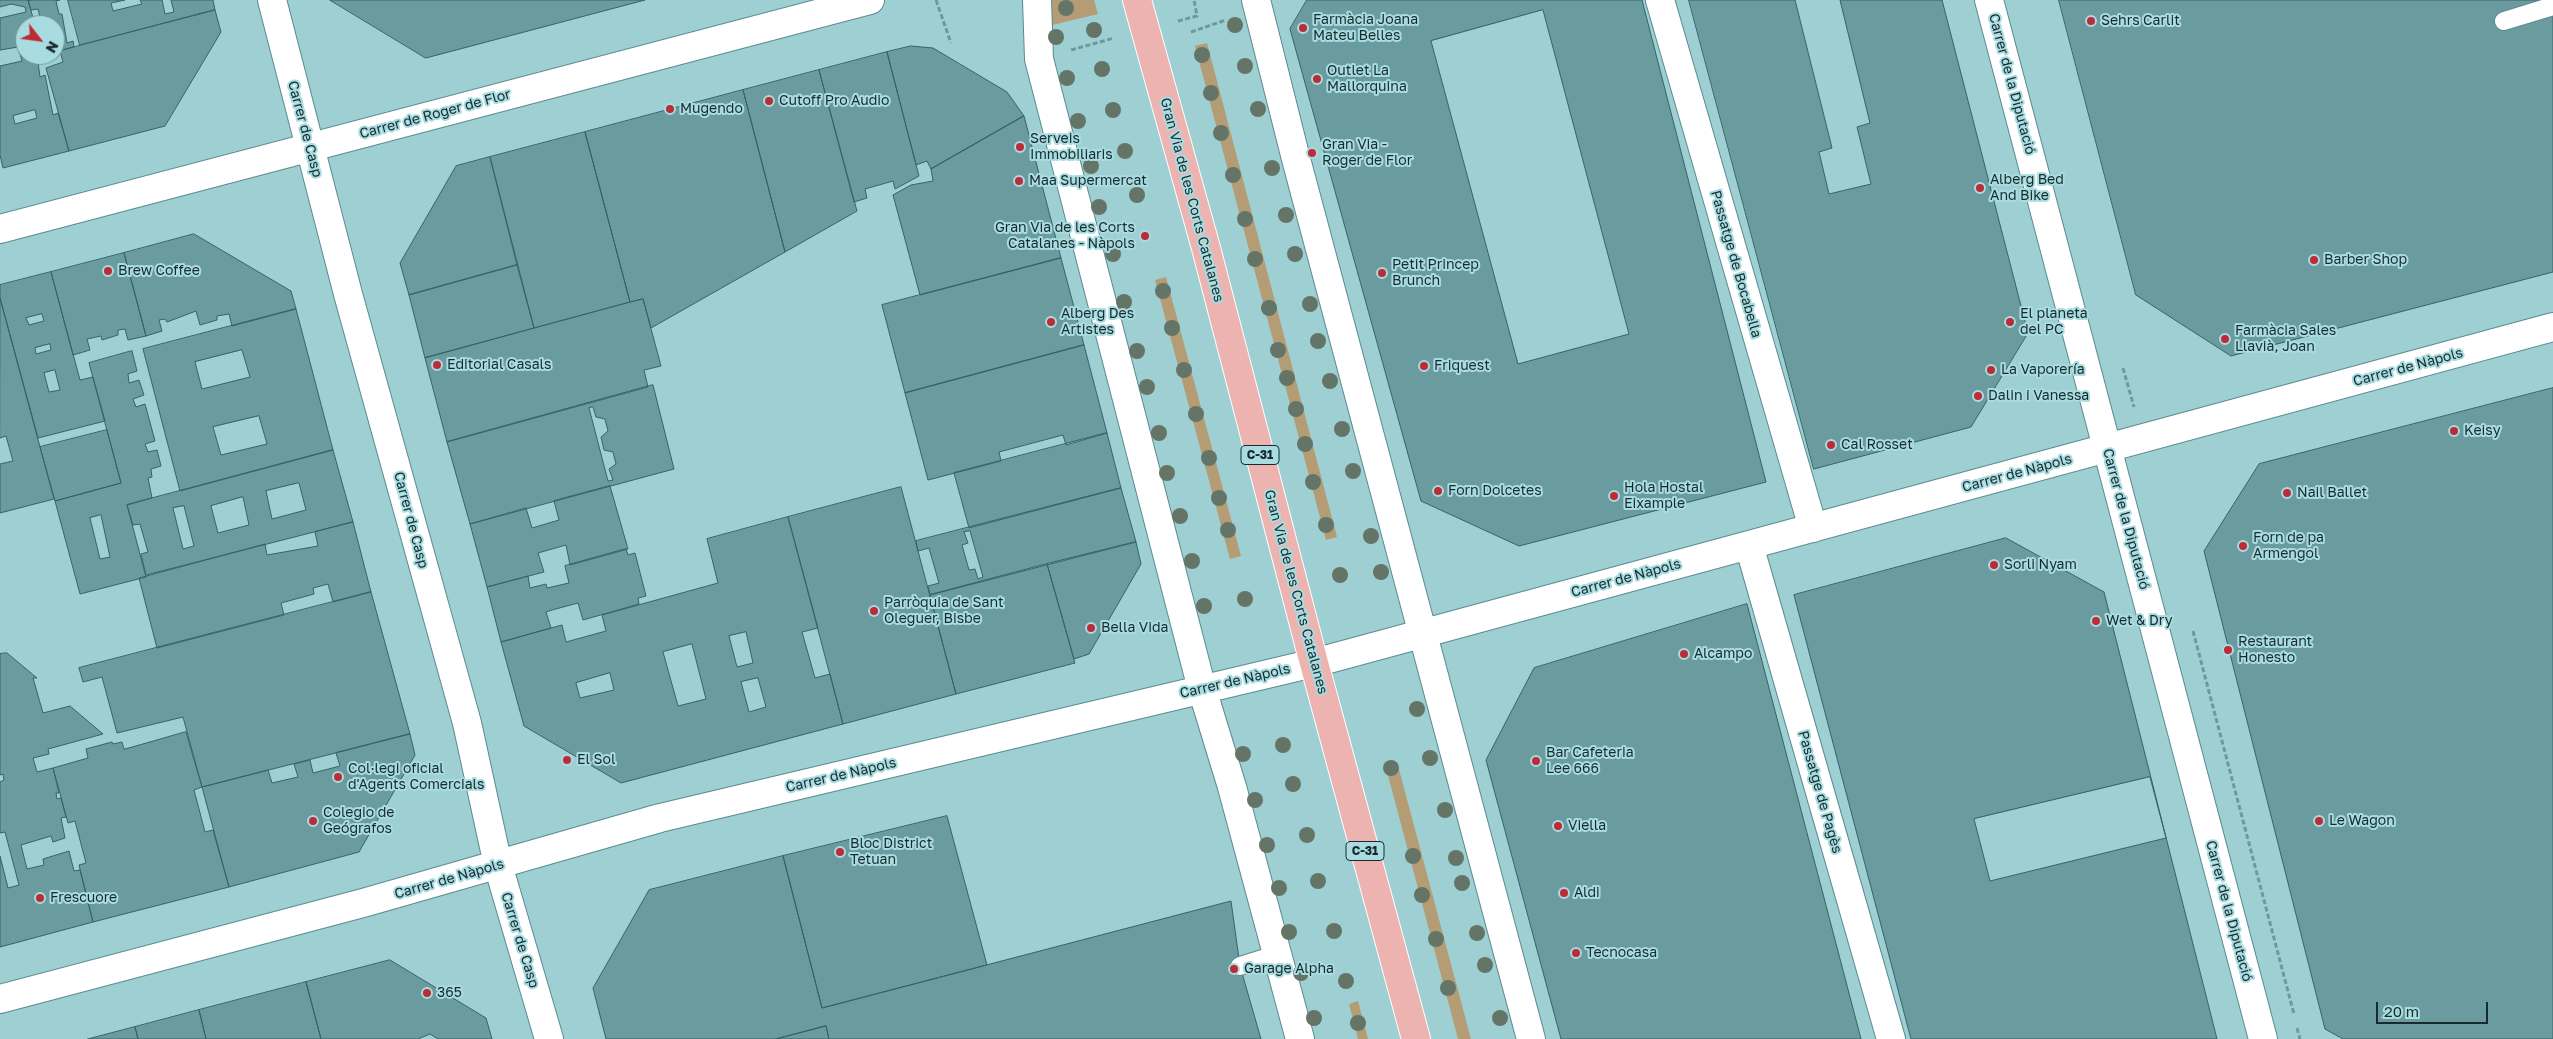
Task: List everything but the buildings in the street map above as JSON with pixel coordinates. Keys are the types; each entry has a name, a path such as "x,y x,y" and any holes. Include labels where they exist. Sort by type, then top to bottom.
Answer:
{"main road":[{"name":"Gran Via de les Corts Catalanes","path":"1137,0 1206,248 1314,663 1416,1039"}],"street":[{"name":"Carrer de Casp","path":"272,0 310,148 467,724 498,866 549,1039"},
{"name":"Carrer de Roger de Flor","path":"0,230 870,0"},
{"path":"1037,0 1039,59 1202,689 1278,954 1300,1039"},
{"path":"1256,0 1298,168 1531,1039"},
{"name":"Passatge de Bocabella","path":"1660,0 1813,528"},
{"name":"Carrer de la Diputació","path":"1989,0 2263,1039"},
{"name":"Carrer de Nàpols","path":"0,999 498,866 660,818 1314,663 2553,327"},
{"name":"Passatge de Pagès","path":"1749,545 1891,1039"}],"lane":[{"path":"2504,21 2553,6"},
{"path":"1240,966 1278,954"}],"path":[{"path":"936,0 952,43"},
{"path":"1187,18 1198,16 1194,0"},
{"path":"1191,32 1232,18"},
{"path":"1077,49 1105,40"}],"shaded area":[{"path":"1045,0 1094,0 1098,14 1048,26"},
{"path":"1207,43 1337,537 1326,540 1195,46"},
{"path":"1166,277 1241,556 1230,559 1155,280"},
{"path":"1397,762 1471,1039 1458,1039 1385,764"},
{"path":"1358,1001 1368,1039 1358,1039 1349,1004"}],"place":[{"name":"Sehrs Carlit","path":"2091,21"},
{"name":"Farmàcia Joana Mateu Belles","path":"1303,28"},
{"name":"Outlet La Mallorquina","path":"1317,79"},
{"name":"Cutoff Pro Audio","path":"769,101"},
{"name":"Mugendo","path":"670,109"},
{"name":"Serveis Immobiliaris","path":"1020,147"},
{"name":"Gran Via - Roger de Flor","path":"1312,153"},
{"name":"Maa Supermercat","path":"1019,181"},
{"name":"Alberg Bed And Bike","path":"1980,188"},
{"name":"Gran Via de les Corts Catalanes - Nàpols","path":"1145,236"},
{"name":"Barber Shop","path":"2314,260"},
{"name":"Brew Coffee","path":"108,271"},
{"name":"Petit Princep Brunch","path":"1382,273"},
{"name":"Alberg Des Artistes","path":"1051,322"},
{"name":"El planeta del PC","path":"2010,322"},
{"name":"Farmàcia Sales Llavià, Joan","path":"2225,339"},
{"name":"Editorial Casals","path":"437,365"},
{"name":"Friquest","path":"1424,366"},
{"name":"La Vaporería","path":"1991,370"},
{"name":"Dalin i Vanessa","path":"1978,396"},
{"name":"Keisy","path":"2454,431"},
{"name":"Cal Rosset","path":"1831,445"},
{"name":"Forn Dolcetes","path":"1438,491"},
{"name":"Nail Ballet","path":"2287,493"},
{"name":"Hola Hostal Eixample","path":"1614,496"},
{"name":"Forn de pa Armengol","path":"2243,546"},
{"name":"Sorli Nyam","path":"1994,565"},
{"name":"Parròquia de Sant Oleguer, Bisbe","path":"874,611"},
{"name":"Wet & Dry","path":"2096,621"},
{"name":"Bella Vida","path":"1091,628"},
{"name":"Restaurant Honesto","path":"2228,650"},
{"name":"Alcampo","path":"1684,654"},
{"name":"El Sol","path":"567,760"},
{"name":"Bar Cafeteria Lee 666","path":"1536,761"},
{"name":"Col·legi oficial d'Agents Comercials","path":"338,777"},
{"name":"Colegio de Geógrafos","path":"313,821"},
{"name":"Le Wagon","path":"2319,821"},
{"name":"Viella","path":"1558,826"},
{"name":"Bloc District Tetuan","path":"840,852"},
{"name":"Aldi","path":"1564,893"},
{"name":"Frescuore","path":"40,898"},
{"name":"Tecnocasa","path":"1576,953"},
{"name":"Garage Alpha","path":"1234,969"},
{"name":"365","path":"427,993"}]}
